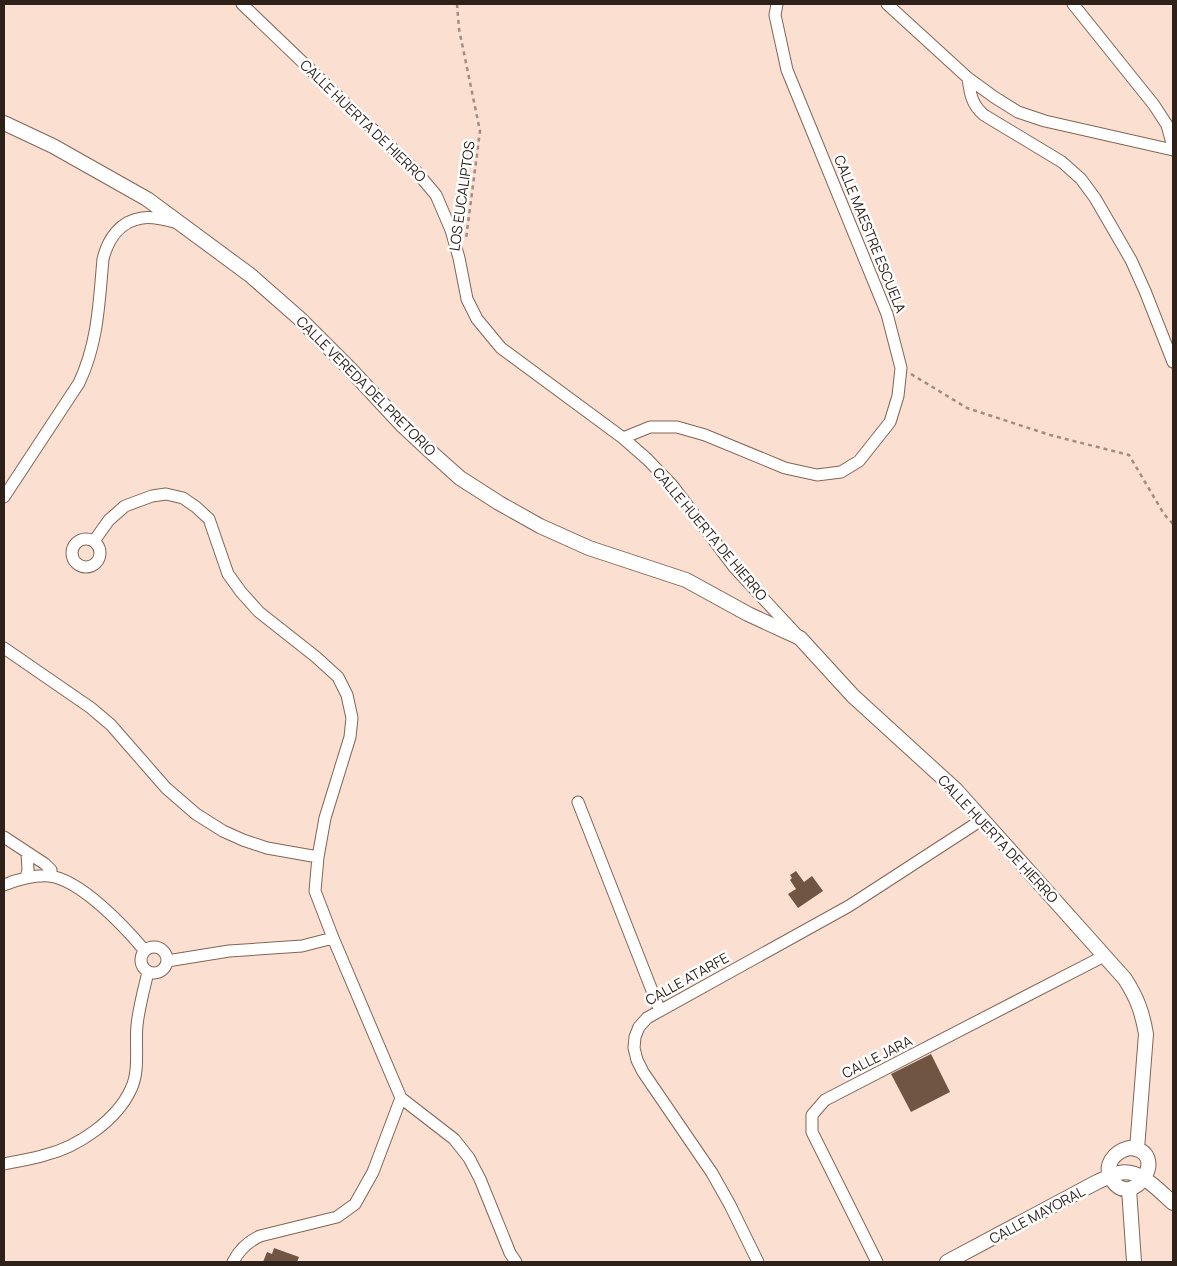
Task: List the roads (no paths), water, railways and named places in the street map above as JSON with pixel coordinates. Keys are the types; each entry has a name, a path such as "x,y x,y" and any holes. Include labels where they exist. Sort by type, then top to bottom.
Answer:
{"street":[{"name":"CALLE HUERTA DE HIERRO","path":"242,4 415,170 436,195 451,230 467,299 477,319 501,348 623,438 647,459 672,485 734,567 853,696 956,790 1125,979 1136,996 1143,1015 1146,1034 1137,1149"},
{"name":"CALLE MAESTRE ESCUELA","path":"623,438 650,428 677,427 705,435 785,468 817,475 841,472 859,460 890,422 898,396 901,368 887,314 786,70 776,15 777,4"},
{"path":"888,4 968,78 1018,112 1045,122 1173,148 1167,125 1154,105 1073,4"},
{"path":"968,78 972,100 976,108 984,115 1062,162 1096,198 1131,260 1173,362"},
{"name":"CALLE VEREDA DEL PRETORIO","path":"4,122 53,146 146,199 250,275 299,318 403,426 460,478 540,526 589,548 686,580 748,614 800,638"},
{"path":"142,218 146,207 146,199"},
{"path":"4,497 79,383 88,365 96,335 106,247 118,230 125,224 142,218 182,224"},
{"path":"94,542 110,520 125,506 152,496 166,494 183,498 209,519 228,574 241,592 259,612 338,677 347,695 352,718 350,737 325,818 318,857 315,891 401,1098 454,1139 470,1158 516,1262"},
{"path":"748,614 761,608 764,599"},
{"path":"4,648 92,708 111,724 166,788 196,814 223,831 243,840 266,848 318,857"},
{"path":"578,802 660,1011"},
{"name":"CALLE ATARFE","path":"758,1262 730,1204 712,1173 643,1072 634,1048 635,1037 639,1027 647,1018 849,906 983,819"},
{"path":"4,837 45,864 51,870 52,876"},
{"path":"26,877 28,870 27,852"},
{"path":"4,885 26,877 52,876 83,891 117,921 145,951"},
{"path":"167,961 229,952 302,946 333,938"},
{"path":"155,947 164,952 167,961 162,970 153,973 144,969 141,959 145,951 155,947"},
{"name":"CALLE JARA","path":"877,1262 812,1132 812,1115 825,1100 1104,956"},
{"path":"4,1164 47,1155 88,1137 114,1116 132,1089 136,1064 137,1026 141,998 148,972"},
{"path":"233,1262 240,1250 250,1241 260,1236 337,1217 355,1204 373,1172 401,1098"},
{"path":"1128,1148 1137,1149 1145,1156 1148,1163 1147,1175 1135,1187 1129,1189 1119,1186 1113,1182 1110,1176 1110,1161 1121,1150 1128,1148"},
{"name":"CALLE MAYORAL","path":"947,1262 1110,1176 1120,1172 1128,1172 1144,1179"},
{"path":"1144,1179 1173,1203"},
{"path":"1129,1189 1134,1262"}]}
